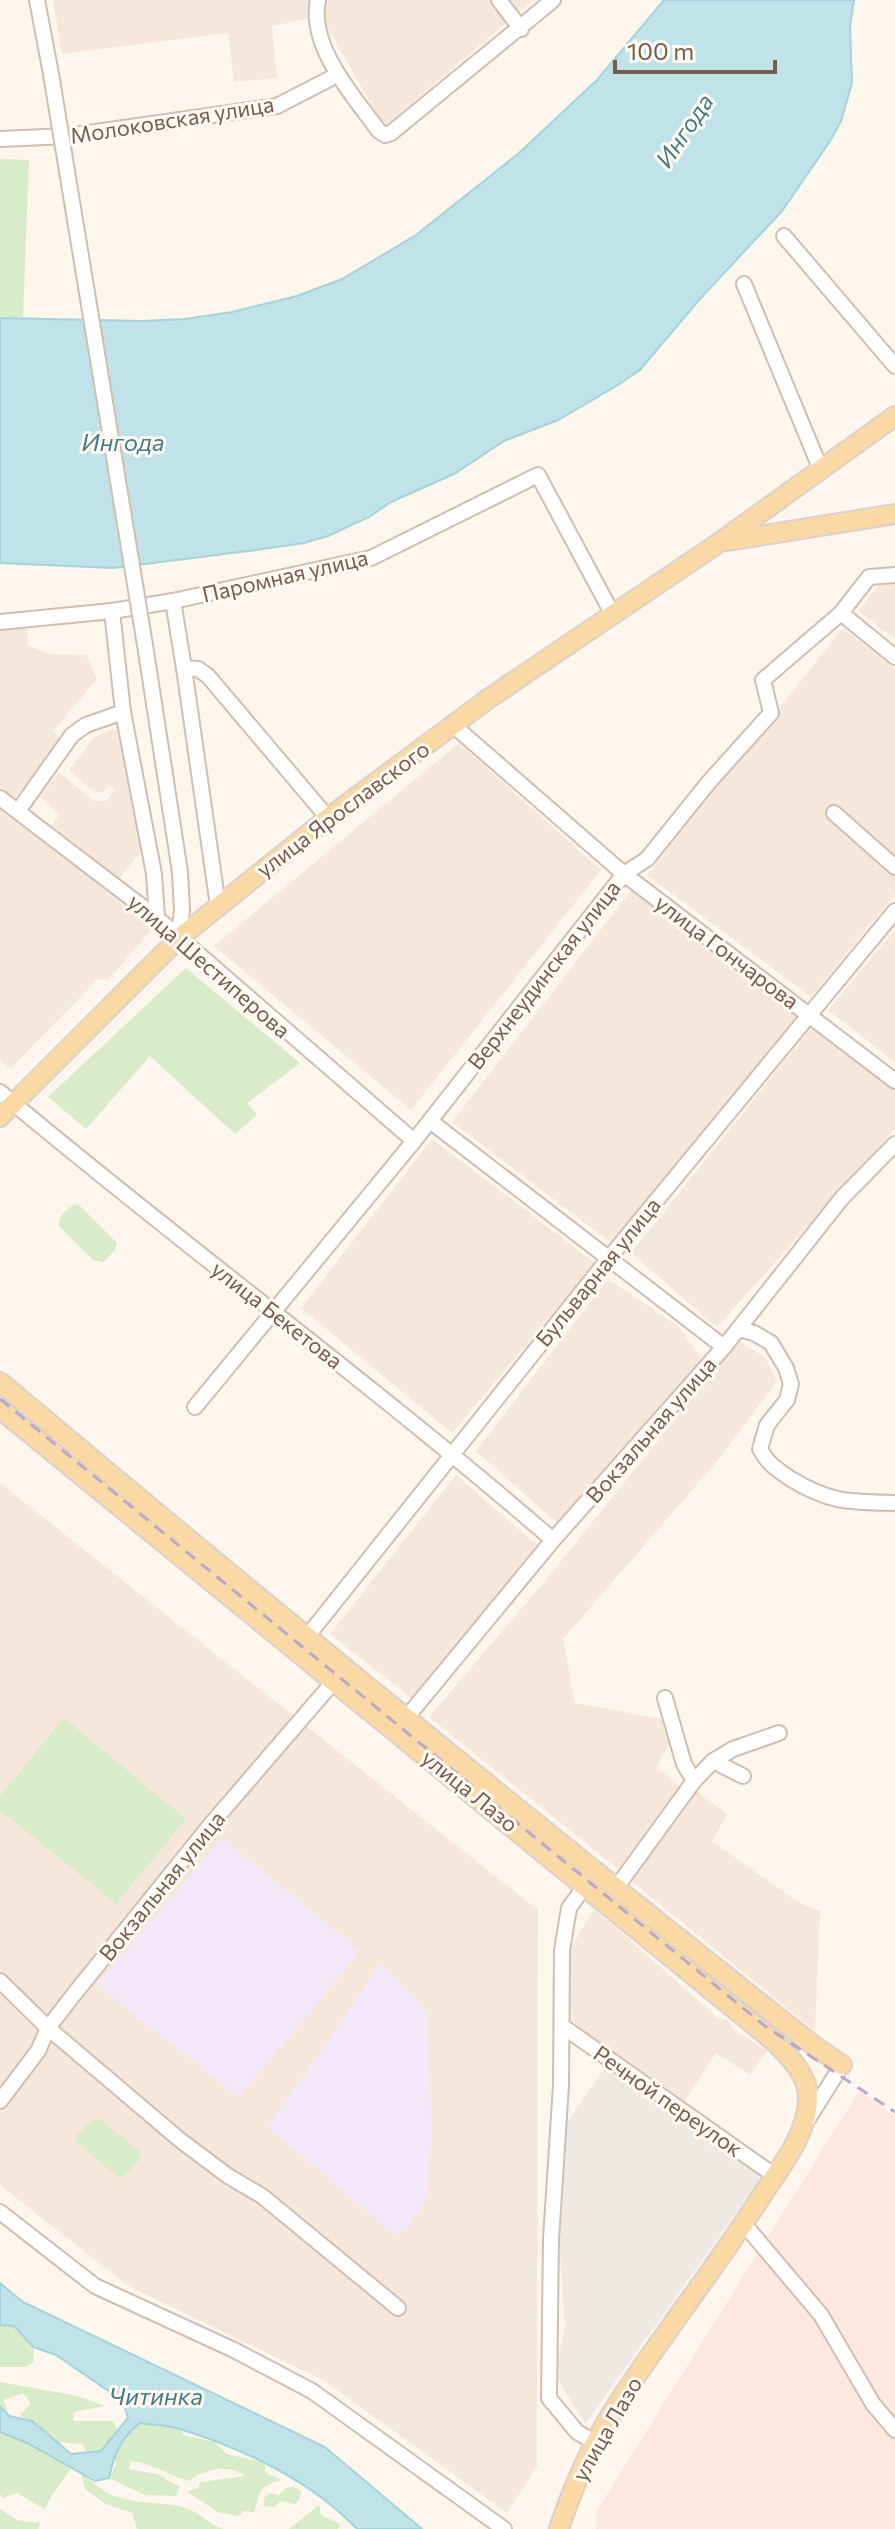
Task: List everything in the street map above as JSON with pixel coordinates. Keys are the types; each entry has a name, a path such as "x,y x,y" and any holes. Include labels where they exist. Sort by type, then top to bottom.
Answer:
{"main road":[{"name":"улица Ярославского","path":"4,1104 178,939 328,818 453,725 720,542 895,416"},
{"name":"улица Ярославского","path":"720,542 895,514"},
{"name":"улица Лазо","path":"0,1382 306,1638 813,2045 842,2065"},
{"name":"улица Лазо","path":"0,1409 776,2043 796,2064 805,2080 808,2098 801,2130 744,2224 594,2442 575,2482 561,2526"}],"street":[{"path":"37,0 180,872 182,911 178,939"},
{"path":"318,0 319,31 337,75 385,135 521,29 553,0"},
{"path":"499,0 521,29"},
{"name":"Молоковская улица","path":"0,139 68,136 277,106 337,75"},
{"path":"784,236 895,366"},
{"path":"744,284 821,470"},
{"name":"Паромная улица","path":"0,622 112,611 173,601 371,558 538,475 613,615"},
{"name":"Верхнеудинская улица","path":"195,1407 414,1141 624,874 647,859 709,782 771,713 763,680 841,613 869,577 895,575"},
{"path":"173,601 218,906"},
{"path":"112,611 123,712 154,874 157,918"},
{"path":"841,613 895,657"},
{"path":"184,668 198,669 208,676 328,818"},
{"path":"18,811 72,735 86,725 123,712"},
{"name":"улица Гончарова","path":"453,725 624,874 895,1081"},
{"name":"улица Шестиперова","path":"0,799 157,918 414,1141"},
{"path":"834,813 895,867"},
{"name":"Бульварная улица","path":"306,1638 609,1258 895,911"},
{"name":"улица Бекетова","path":"4,1104 452,1452 553,1540"},
{"path":"430,1121 724,1347"},
{"name":"Вокзальная улица","path":"407,1717 553,1540 724,1347 842,1198 895,1144"},
{"path":"738,1329 754,1333 771,1343 786,1368 791,1384 787,1400 767,1425 763,1437 760,1449 768,1464 808,1490 831,1499 895,1503"},
{"name":"Вокзальная улица","path":"0,2101 38,2051 48,2028 212,1823 335,1680"},
{"path":"665,1698 684,1764 694,1781"},
{"path":"616,1888 694,1781 713,1761 733,1749 779,1733"},
{"path":"713,1761 743,1776"},
{"path":"585,1886 569,1908 562,1950 561,2085 551,2239 549,2398 577,2432 594,2442"},
{"path":"0,1981 48,2028 180,2140 228,2176 262,2196 398,2308"},
{"name":"Речной переулок","path":"562,2026 775,2176"},
{"path":"801,2130 842,2065"},
{"path":"0,2212 95,2286 234,2350 312,2391 504,2529"},
{"path":"744,2224 821,2315 873,2404 895,2430"}],"shaded area":[{"path":"53,0 533,0 384,127 321,16 272,26 277,78 234,82 228,33 62,54"},
{"path":"880,583 895,584 895,639 858,611"},
{"path":"27,628 28,645 49,654 86,655 97,679 53,731 62,741 15,798 0,787 0,631"},
{"path":"843,628 895,669 895,894 811,997 647,875"},
{"path":"113,729 121,732 122,745 126,749 140,853 119,878 52,825 59,815 40,797 59,772 94,801 106,801 115,789 109,784 103,792 95,793 69,770 94,737"},
{"path":"459,743 601,870 411,1110 214,946"},
{"path":"0,809 9,817 12,814 20,820 152,929 108,980 98,979 10,1069 0,1059"},
{"path":"633,888 796,1017 613,1244 452,1122"},
{"path":"895,930 895,1062 828,1010"},
{"path":"811,1028 895,1092 895,1129 717,1327 631,1253"},
{"path":"432,1139 595,1263 452,1433 301,1308"},
{"path":"608,1279 678,1326 702,1360 557,1523 476,1451"},
{"path":"738,1341 765,1357 777,1381 719,1459 563,1639 575,1703 680,1722 657,1767 679,1786 618,1869 429,1717 545,1581"},
{"path":"456,1475 539,1547 411,1698 330,1634"},
{"path":"0,1483 538,1910 537,2467 507,2513 323,2380 128,2286 0,2185"},
{"path":"692,1788 727,1814 712,1841 798,1902 820,1911 815,2031 630,1880"},
{"path":"222,1838 360,1951 239,2097 97,1985"},
{"path":"600,1899 595,1909 719,2019 728,2020 734,2030 767,2051 750,2075 716,2053 683,2104 570,2027 570,1949"},
{"path":"381,1964 427,2012 432,2136 425,2200 407,2230 394,2234 268,2127"},
{"path":"606,2066 762,2177 585,2424 555,2375 565,2326 558,2224 566,2124"},
{"path":"859,2091 895,2116 895,2529 596,2529 597,2510"}],"green space":[{"path":"0,159 29,160 23,317 0,318"},
{"path":"186,968 300,1063 247,1103 257,1115 235,1134 150,1056 86,1129 48,1097"},
{"path":"78,1204 117,1243 104,1262 93,1260 59,1226 64,1212"},
{"path":"64,1718 186,1819 116,1904 0,1810 0,1796"},
{"path":"93,2119 100,2119 140,2152 141,2158 123,2177 118,2177 76,2142 77,2135"},
{"path":"0,2325 14,2326 33,2347 34,2362 24,2367 0,2367"},
{"path":"0,2382 78,2396 105,2406 74,2412 73,2421 113,2421 118,2431 101,2451 87,2452 82,2444 56,2442 20,2414 31,2404 23,2393 4,2400 9,2416 0,2407"},
{"path":"140,2423 181,2429 183,2435 214,2442 227,2454 265,2463 265,2472 281,2480 261,2491 254,2512 244,2511 238,2516 218,2512 187,2492 198,2488 200,2482 245,2476 238,2472 217,2469 188,2481 131,2461 129,2469 157,2474 180,2487 176,2496 145,2495 109,2478 116,2465 114,2453"},
{"path":"0,2432 71,2468 45,2509 17,2493 2,2498"},
{"path":"81,2474 112,2495 186,2508 224,2529 137,2529 132,2513 106,2504 85,2489"},
{"path":"294,2487 301,2491 300,2499 295,2504 281,2501 274,2507 263,2506 265,2496 271,2493 279,2495 286,2488"},
{"path":"319,2505 321,2515 340,2524 338,2529 289,2529"},
{"path":"0,2509 17,2520 40,2523 38,2529 0,2529"}],"water":[{"name":"Ингода","path":"664,0 854,0 850,26 852,83 841,121 782,211 699,300 640,370 558,420 504,441 454,474 391,502 369,517 328,536 304,543 113,568 0,563 0,318 185,319 232,312 297,296 342,279 416,235 519,153 597,80"},
{"name":"Читинка","path":"0,2283 23,2302 325,2447 422,2529 357,2529 320,2496 276,2469 230,2447 173,2427 140,2423 119,2448 109,2478 95,2481 27,2443 0,2432 0,2407 9,2416 32,2421 71,2454 101,2451 128,2418 123,2401 56,2355 33,2347 14,2326 0,2325"}],"railway":[{"path":"0,1399 765,2026 895,2112"}]}
